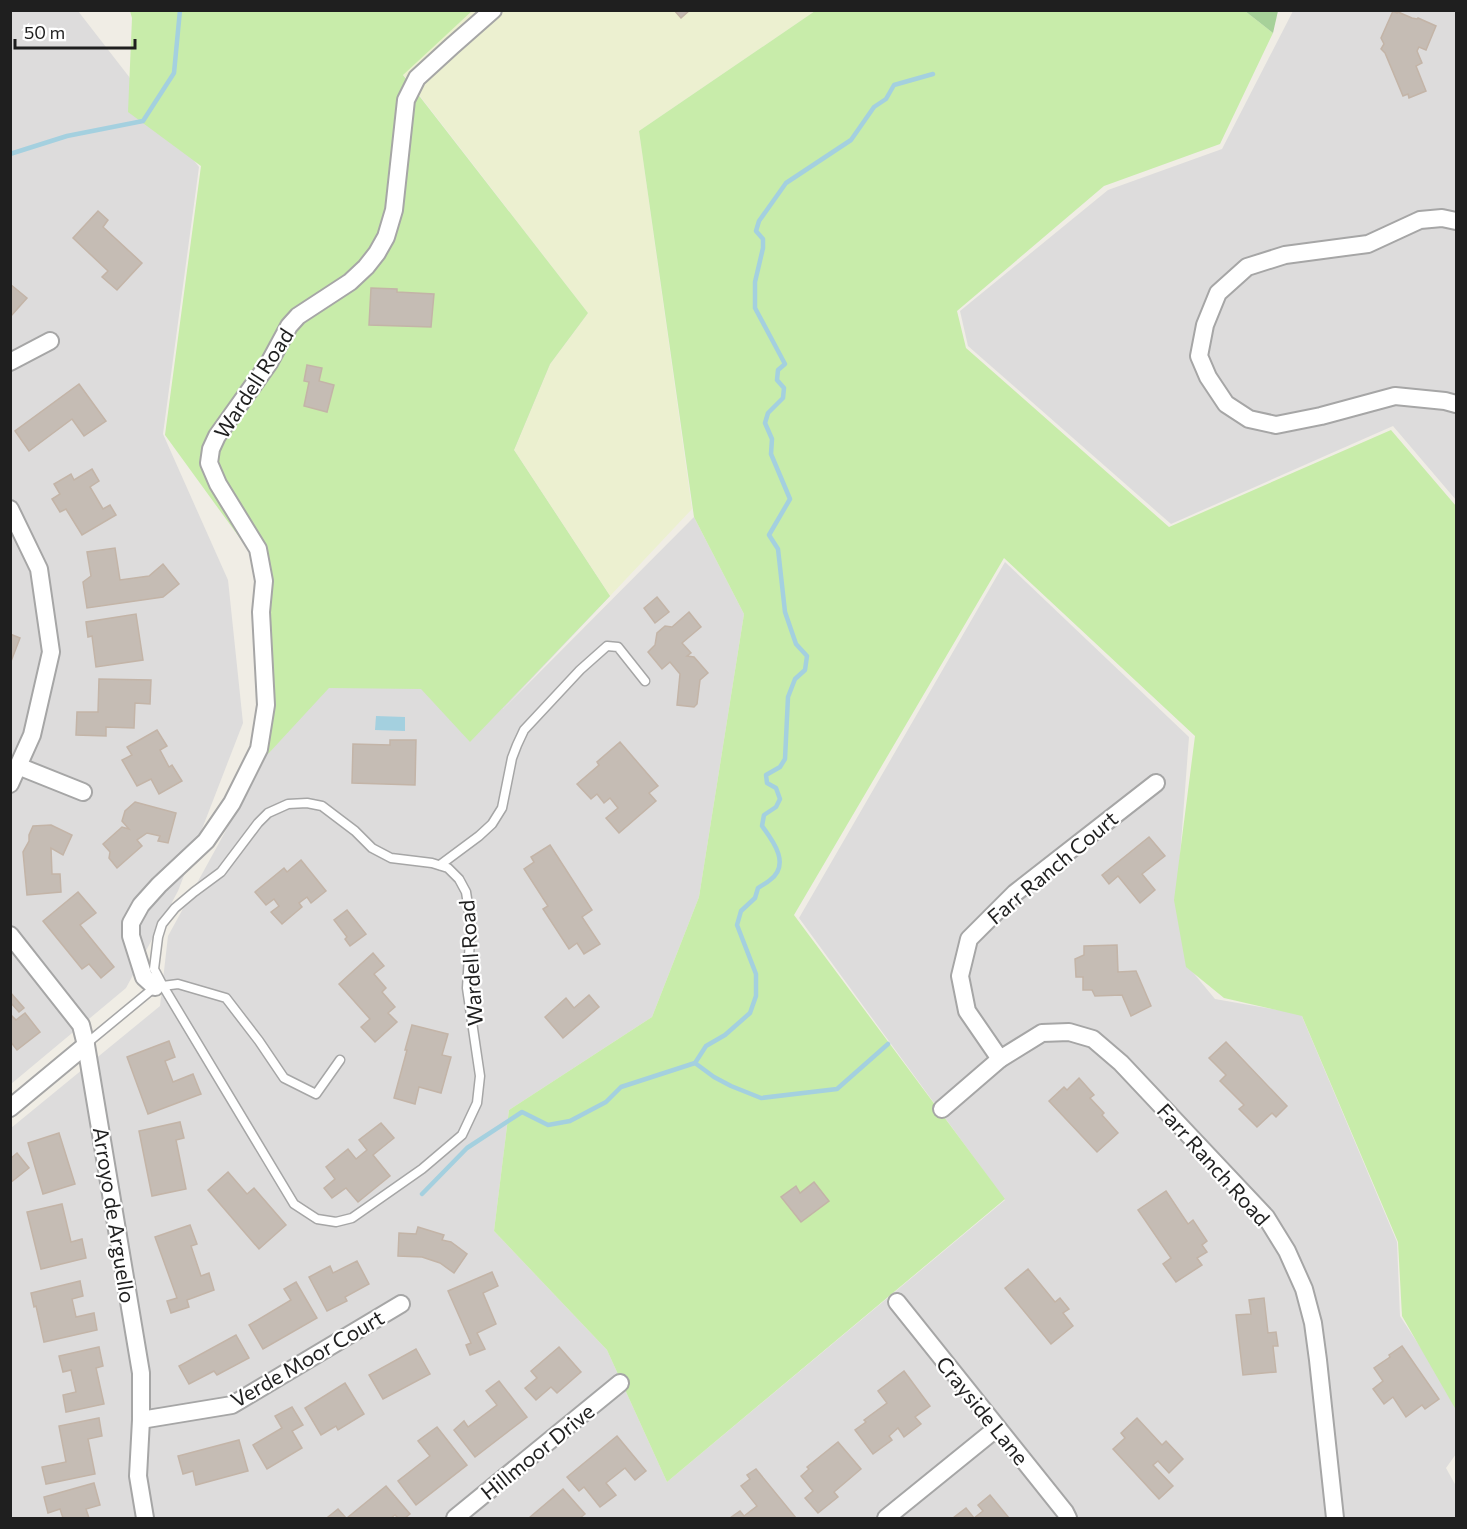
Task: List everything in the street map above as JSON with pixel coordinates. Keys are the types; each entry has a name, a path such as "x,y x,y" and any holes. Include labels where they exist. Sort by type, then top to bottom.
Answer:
{"street":[{"name":"Wardell Road","path":"159,987 144,977 131,936 131,923 141,905 159,885 206,841 232,803 259,750 266,705 261,612 264,581 258,549 218,484 209,463 211,449 217,435 269,363 289,326 298,316 350,282 377,253 386,237 393,210 406,100 417,78 493,10"},
{"path":"1456,221 1442,218 1420,220 1368,244 1286,255 1247,267 1218,293 1205,325 1200,356 1208,377 1226,404 1249,419 1276,425 1321,416 1395,396 1456,404"},
{"path":"10,362 50,341"},
{"path":"10,509 39,569 51,652 32,735 10,784"},
{"path":"18,766 83,792"},
{"name":"Farr Ranch Court","path":"1000,1059 967,1011 960,976 969,939 1015,893 1156,783"},
{"name":"Arroyo de Arguello","path":"10,935 81,1026 86,1045 141,1373 138,1476 145,1518"},
{"name":"Farr Ranch Road","path":"942,1108 1000,1059 1042,1033 1069,1032 1093,1039 1121,1063 1266,1217 1287,1251 1304,1289 1313,1323 1335,1518"},
{"path":"10,1108 86,1045"},
{"name":"Crayside Lane","path":"897,1302 1068,1518"},
{"name":"Verde Moor Court","path":"141,1420 232,1405 401,1304"},
{"name":"Hillmoor Drive","path":"455,1518 620,1383"},
{"path":"886,1518 998,1428"}],"lane":[{"path":"440,865 492,824 502,808 512,758 524,730 580,670 607,646 618,647 645,681"},
{"name":"Wardell Road","path":"308,803 322,806 355,831 372,848 391,858 432,863 448,868 459,879 466,892 471,924 467,988 480,1076 477,1103 462,1135 422,1169 352,1218 336,1222 317,1219 294,1204 159,987 154,969 158,937 162,924 175,908 221,872 268,813 288,804 308,803"},
{"path":"86,1045 159,987 178,984 226,998 260,1041 284,1077 316,1094 340,1060"}],"shaded area":[{"path":"11,11 78,11 199,167 163,434 228,580 243,723 178,891 126,988 11,1084"},
{"path":"1293,11 1456,11 1456,500 1393,426 1171,524 968,346 960,311 1108,190 1222,149"},
{"path":"588,313 514,450 610,596 503,709 694,517 744,614 699,897 652,1017 509,1110 494,1231 607,1350 667,1482 1005,1200 799,918 1005,562 1189,737 1177,896 1186,964 1215,999 1301,1014 1397,1242 1400,1316 1456,1402 1456,1454 1446,1468 1456,1486 1456,1518 11,1518 11,1128 160,1006 168,936 265,759 271,703"}],"green space":[{"path":"130,11 472,11 403,75 588,313 550,364 514,450 610,596 470,742 421,689 329,688 268,754 272,703 268,612 271,581 165,435 201,166 128,112 132,18"},
{"path":"472,11 815,11 639,131 692,509 610,596 514,450 550,364 588,313 403,74"},
{"path":"815,11 1245,11 1273,33 1220,144 1104,186 957,311 966,348 1169,527 1391,430 1456,506 1456,1410 1402,1316 1398,1242 1302,1016 1224,998 1186,967 1174,900 1195,736 1004,558 794,915 1005,1199 667,1482 607,1350 494,1231 509,1110 652,1017 699,897 744,614 694,517 639,131"},
{"path":"1245,11 1278,11 1273,33"}],"water":[{"path":"376,716 405,717 405,731 375,730"}],"building":[{"path":"674,10 690,10 681,18"},
{"path":"1393,11 1436,26 1426,50 1419,47 1417,51 1422,63 1416,66 1426,91 1409,98 1408,94 1403,96 1385,53 1381,49 1384,44 1381,38"},
{"path":"98,211 108,220 103,227 142,263 117,290 102,277 108,271 73,238"},
{"path":"10,284 27,298 10,317"},
{"path":"371,288 434,294 431,327 369,325"},
{"path":"307,365 322,368 319,381 334,385 327,412 304,406 309,382 304,381"},
{"path":"79,384 106,421 84,436 72,419 29,451 15,431"},
{"path":"92,469 99,481 90,487 103,509 110,505 116,515 82,535 66,509 60,512 52,499 60,494 54,484 71,474 74,480"},
{"path":"115,548 120,580 149,576 163,564 179,584 163,597 87,608 83,582 91,576 87,552"},
{"path":"657,597 669,612 655,623 644,608"},
{"path":"689,612 701,627 682,643 691,653 687,656 694,657 708,673 700,680 697,704 694,707 677,705 680,674 670,662 662,669 648,652 655,645 657,633 665,626 672,627"},
{"path":"136,614 143,660 96,667 92,636 88,637 86,622"},
{"path":"10,634 20,638 10,664"},
{"path":"99,679 151,680 150,704 135,703 134,728 106,727 106,736 76,735 77,712 98,712"},
{"path":"157,730 167,746 160,750 169,767 172,765 182,781 159,794 151,779 137,786 122,760 132,755 127,747"},
{"path":"390,740 416,740 415,785 352,783 353,744 390,745"},
{"path":"620,742 658,786 649,793 656,801 619,833 606,818 618,808 610,798 604,803 597,794 591,799 577,784"},
{"path":"135,802 176,813 168,843 158,841 160,836 147,833 137,840 142,846 117,868 109,858 110,852 103,844 122,827 129,829 122,821 125,811"},
{"path":"51,825 72,835 63,855 51,848 52,874 60,874 61,892 27,895 23,852 33,826"},
{"path":"1149,837 1165,856 1142,874 1155,890 1140,903 1118,876 1109,884 1102,875"},
{"path":"550,845 592,910 582,917 600,944 584,954 577,943 569,949 543,909 548,906 524,869 534,862 531,857"},
{"path":"301,860 326,891 311,903 307,897 299,903 302,907 282,924 271,912 279,906 274,899 266,905 255,892 284,868 287,872"},
{"path":"78,892 96,913 80,925 114,967 101,978 89,964 82,969 43,921"},
{"path":"347,910 366,934 350,946 345,939 347,937 334,920"},
{"path":"1117,945 1118,972 1136,971 1151,1006 1131,1016 1122,995 1095,996 1092,990 1083,990 1083,977 1076,977 1075,959 1084,955 1084,946"},
{"path":"373,953 384,966 374,974 386,988 382,992 395,1007 388,1013 397,1022 375,1042 361,1027 370,1019 339,984"},
{"path":"10,992 24,1008 19,1012 10,1002"},
{"path":"589,995 599,1007 563,1038 545,1017 566,998 574,1008"},
{"path":"25,1013 40,1032 17,1050 10,1041 10,1014 16,1020"},
{"path":"412,1025 448,1034 442,1055 451,1057 441,1093 419,1087 415,1104 394,1098"},
{"path":"169,1041 175,1057 165,1061 173,1082 193,1074 201,1094 148,1114 127,1057"},
{"path":"1226,1042 1287,1106 1276,1117 1272,1113 1257,1127 1239,1109 1244,1105 1220,1081 1226,1075 1209,1058"},
{"path":"1079,1078 1094,1095 1090,1098 1104,1113 1102,1115 1118,1133 1097,1152 1049,1101 1064,1087 1067,1090"},
{"path":"180,1122 184,1138 176,1140 186,1189 152,1196 139,1131"},
{"path":"381,1123 394,1138 373,1155 390,1176 358,1202 346,1188 332,1198 324,1188 335,1179 326,1167 348,1149 356,1159 367,1150 359,1140"},
{"path":"59,1133 75,1184 43,1194 28,1143"},
{"path":"17,1153 29,1168 10,1183 10,1159"},
{"path":"228,1172 247,1194 254,1188 286,1225 259,1249 208,1190"},
{"path":"814,1182 829,1201 801,1222 781,1197 796,1186 800,1193"},
{"path":"1166,1191 1188,1224 1193,1220 1207,1241 1202,1245 1207,1252 1197,1258 1202,1265 1176,1282 1163,1264 1171,1258 1138,1210"},
{"path":"62,1204 71,1242 82,1239 86,1258 41,1269 27,1212"},
{"path":"190,1225 197,1244 191,1246 201,1276 209,1273 214,1290 187,1300 189,1307 171,1313 167,1301 177,1298 155,1237"},
{"path":"418,1227 444,1235 442,1240 451,1242 467,1254 454,1273 440,1263 422,1257 398,1256 399,1233 416,1234"},
{"path":"357,1261 369,1284 345,1297 347,1301 327,1311 309,1277 330,1266 333,1273"},
{"path":"1028,1269 1055,1302 1060,1298 1069,1309 1063,1313 1073,1326 1051,1344 1005,1288"},
{"path":"492,1272 498,1286 483,1293 496,1324 477,1333 485,1349 470,1355 466,1345 471,1343 448,1291"},
{"path":"80,1281 83,1296 72,1299 76,1317 94,1313 97,1330 44,1342 31,1293"},
{"path":"296,1282 317,1318 263,1349 249,1325 291,1300 284,1289"},
{"path":"1264,1298 1268,1333 1276,1332 1278,1346 1273,1346 1276,1372 1243,1375 1236,1315 1251,1314 1249,1300"},
{"path":"236,1335 249,1358 217,1375 214,1371 189,1384 179,1366"},
{"path":"1402,1346 1439,1399 1425,1409 1422,1405 1406,1417 1393,1397 1384,1404 1373,1389 1383,1381 1374,1368"},
{"path":"99,1347 103,1366 96,1368 104,1404 66,1412 63,1395 76,1392 71,1370 63,1372 59,1356"},
{"path":"559,1347 581,1372 557,1393 551,1387 536,1400 525,1388 537,1378 531,1371"},
{"path":"416,1349 430,1374 383,1399 369,1375"},
{"path":"904,1371 930,1406 915,1417 921,1424 904,1437 898,1428 889,1436 892,1440 873,1454 855,1430 866,1422 864,1420 887,1403 878,1391"},
{"path":"499,1381 527,1417 475,1457 454,1430 464,1421 468,1427 497,1405 486,1391"},
{"path":"345,1383 364,1414 338,1430 336,1426 321,1435 305,1408"},
{"path":"292,1407 303,1425 292,1431 302,1448 267,1469 253,1445 282,1428 275,1416"},
{"path":"99,1418 102,1436 88,1439 95,1474 46,1484 42,1467 66,1462 59,1426"},
{"path":"1137,1418 1162,1445 1166,1441 1183,1459 1169,1473 1158,1461 1153,1465 1173,1486 1159,1499 1113,1449 1125,1438 1121,1433"},
{"path":"437,1427 467,1465 416,1505 398,1481 430,1456 418,1441"},
{"path":"617,1436 646,1471 635,1480 625,1468 606,1483 616,1495 600,1507 584,1487 579,1491 567,1477"},
{"path":"239,1440 248,1471 196,1485 193,1471 183,1474 178,1456"},
{"path":"838,1442 861,1469 834,1492 838,1497 818,1513 805,1498 813,1491 801,1476 809,1469 807,1467"},
{"path":"756,1469 796,1518 730,1518 740,1511 744,1516 757,1506 741,1486 750,1479 747,1475"},
{"path":"94,1483 100,1505 86,1509 89,1518 63,1518 60,1509 48,1513 44,1497"},
{"path":"386,1486 410,1514 405,1518 398,1518 395,1515 391,1518 347,1518"},
{"path":"563,1489 585,1514 580,1518 529,1518"},
{"path":"990,1495 1009,1518 974,1518 983,1511 978,1505"},
{"path":"966,1508 974,1518 953,1518"},
{"path":"338,1509 346,1518 328,1517"}],"waterway":[{"path":"10,154 67,136 143,121 174,73 180,10"},
{"path":"422,1194 467,1148 522,1112 548,1125 570,1121 606,1102 621,1087 695,1063 706,1046 725,1035 750,1013 756,996 756,974 737,925 741,911 755,898 758,888 776,874 779,867 780,860 775,845 762,826 764,815 776,807 780,799 776,788 767,783 766,775 780,767 785,759 788,697 795,679 805,670 807,656 796,644 785,612 778,549 769,535 790,499 771,454 772,439 765,423 768,413 783,398 784,388 777,380 778,370 785,364 755,308 755,282 763,248 763,239 756,231 759,221 786,183 851,140 874,107 886,99 894,85 933,74"},
{"path":"695,1063 714,1077 761,1098 837,1089 888,1044"}]}
